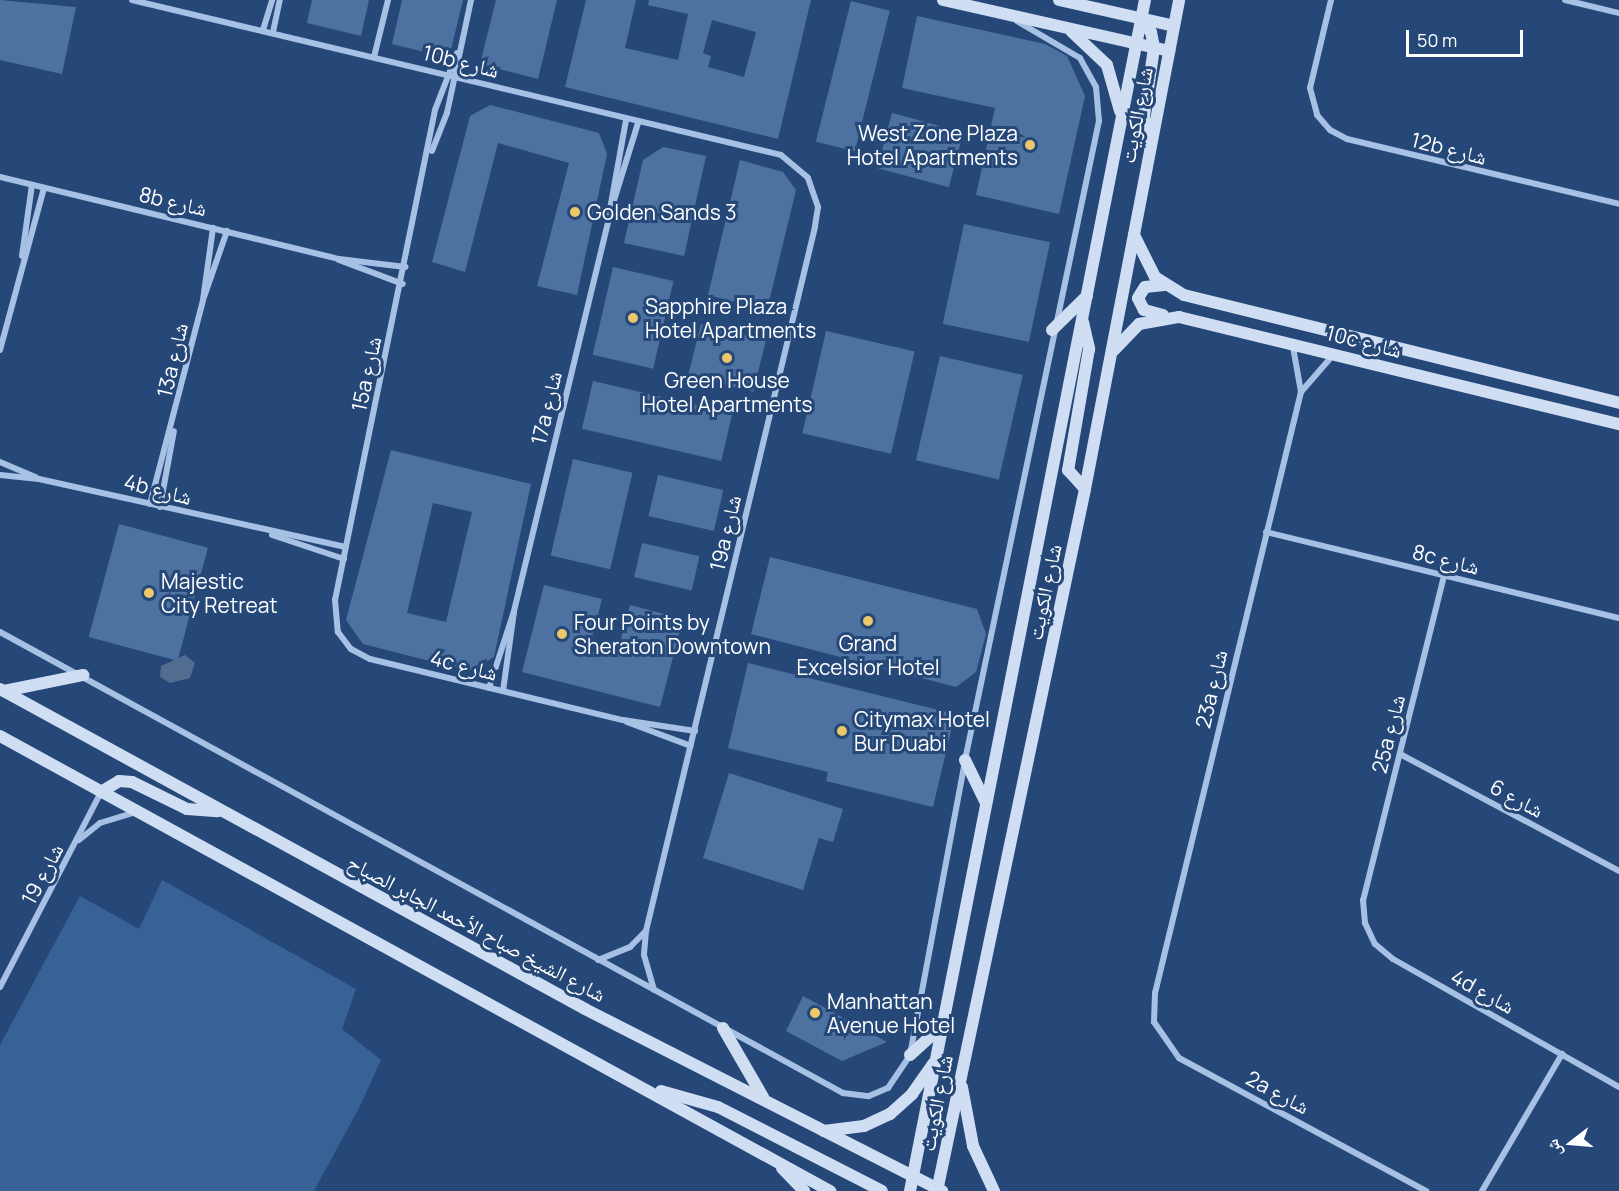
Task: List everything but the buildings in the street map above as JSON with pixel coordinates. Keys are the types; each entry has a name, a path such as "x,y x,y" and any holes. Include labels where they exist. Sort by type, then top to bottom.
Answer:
{"main road":[{"path":"943,0 1011,18 1168,51"},
{"path":"1059,0 1174,26"},
{"path":"1079,4 1096,0"},
{"name":"شارع الكويت","path":"910,1191 985,801 1083,321 1145,0"},
{"name":"شارع الكويت","path":"939,1190 1085,489 1112,354 1148,149 1179,0"},
{"path":"1140,19 1151,32 1154,48 1144,116 1148,149"},
{"path":"1068,30 1107,65 1121,117"},
{"name":"10c شارع","path":"1134,231 1144,264 1164,285 1184,295 1619,403"},
{"name":"10c شارع","path":"1164,285 1145,287 1138,298 1144,310 1292,343 1619,424"},
{"path":"1052,330 1087,296"},
{"path":"1112,354 1128,332 1166,316"},
{"path":"1083,321 1089,349 1068,463 1074,482 1085,489"},
{"path":"2,690 83,675"},
{"name":"شارع الشيخ صباح الأحمد الجابر الصباح","path":"2,690 219,811 764,1098 822,1131 939,1190"},
{"path":"0,735 101,792 654,1090 830,1191"},
{"path":"964,760 985,801"},
{"path":"101,792 119,782 132,782 187,809 219,811"},
{"path":"910,1055 941,1027"},
{"path":"723,1028 764,1098"},
{"path":"822,1131 864,1126 890,1114 912,1094 937,1058"},
{"path":"961,1076 973,1146 994,1191"},
{"path":"654,1090 718,1107 882,1191"},
{"path":"773,1158 804,1191"}],"street":[{"name":"10b شارع","path":"132,0 446,74 638,123 781,155"},
{"path":"263,30 272,0"},
{"path":"273,32 280,0"},
{"path":"374,57 388,0"},
{"path":"456,53 471,0"},
{"name":"12b شارع","path":"1331,0 1311,79 1317,115 1347,139 1619,204"},
{"path":"1565,0 1619,13"},
{"path":"0,632 83,675 723,1028 856,1096 888,1088 910,1055 964,760 1099,104 1080,58 1011,18"},
{"name":"15a شارع","path":"335,600 446,74 456,53"},
{"name":"15a شارع","path":"430,154 455,77 456,53"},
{"name":"17a شارع","path":"610,213 626,120"},
{"name":"17a شارع","path":"489,688 514,611 610,213 638,123"},
{"name":"19a شارع","path":"654,991 644,955 646,931 817,218 808,178 781,155"},
{"name":"8b شارع","path":"0,177 339,259 406,267"},
{"path":"22,260 32,185"},
{"path":"0,350 22,260 44,188"},
{"name":"13a شارع","path":"160,507 174,427 203,300 213,228"},
{"name":"13a شارع","path":"203,300 227,231"},
{"name":"8b شارع","path":"339,259 403,284"},
{"name":"23a شارع","path":"1155,993 1301,392 1301,368 1292,343"},
{"name":"23a شارع","path":"1301,392 1317,368 1335,354"},
{"name":"13a شارع","path":"150,504 174,427"},
{"name":"4b شارع","path":"0,462 39,479"},
{"name":"4b شارع","path":"0,475 39,479 269,534 346,548"},
{"name":"8c شارع","path":"1266,532 1619,618"},
{"name":"4b شارع","path":"269,534 344,559"},
{"name":"25a شارع","path":"1363,900 1444,576"},
{"name":"4c شارع","path":"335,600 338,632 360,655 623,720 695,731"},
{"name":"17a شارع","path":"503,691 514,611"},
{"name":"4c شارع","path":"623,720 691,746"},
{"name":"شارع 6","path":"1400,754 1619,871"},
{"name":"شارع 19","path":"0,987 101,792"},
{"name":"شارع 19","path":"78,840 99,824 138,811"},
{"name":"4d شارع","path":"1363,900 1365,923 1383,953 1619,1087"},
{"path":"598,960 630,947 646,931"},
{"name":"2a شارع","path":"1155,993 1157,1029 1179,1058 1425,1191"},
{"path":"1482,1191 1562,1054"}],"shaded area":[{"path":"185,655 195,663 190,678 170,683 160,677 161,666"},
{"path":"162,880 356,989 342,1029 381,1060 359,1108 314,1191 0,1191 0,1045 80,896 139,929"}],"place":[{"name":"West Zone Plaza Hotel Apartments","path":"1030,145"},
{"name":"Golden Sands 3","path":"575,212"},
{"name":"Sapphire Plaza Hotel Apartments","path":"633,318"},
{"name":"Green House Hotel Apartments","path":"727,358"},
{"name":"Majestic City Retreat","path":"149,593"},
{"name":"Grand Excelsior Hotel","path":"868,621"},
{"name":"Four Points by Sheraton Downtown","path":"562,634"},
{"name":"Citymax Hotel Bur Duabi","path":"842,731"},
{"name":"Manhattan Avenue Hotel","path":"815,1013"}]}
